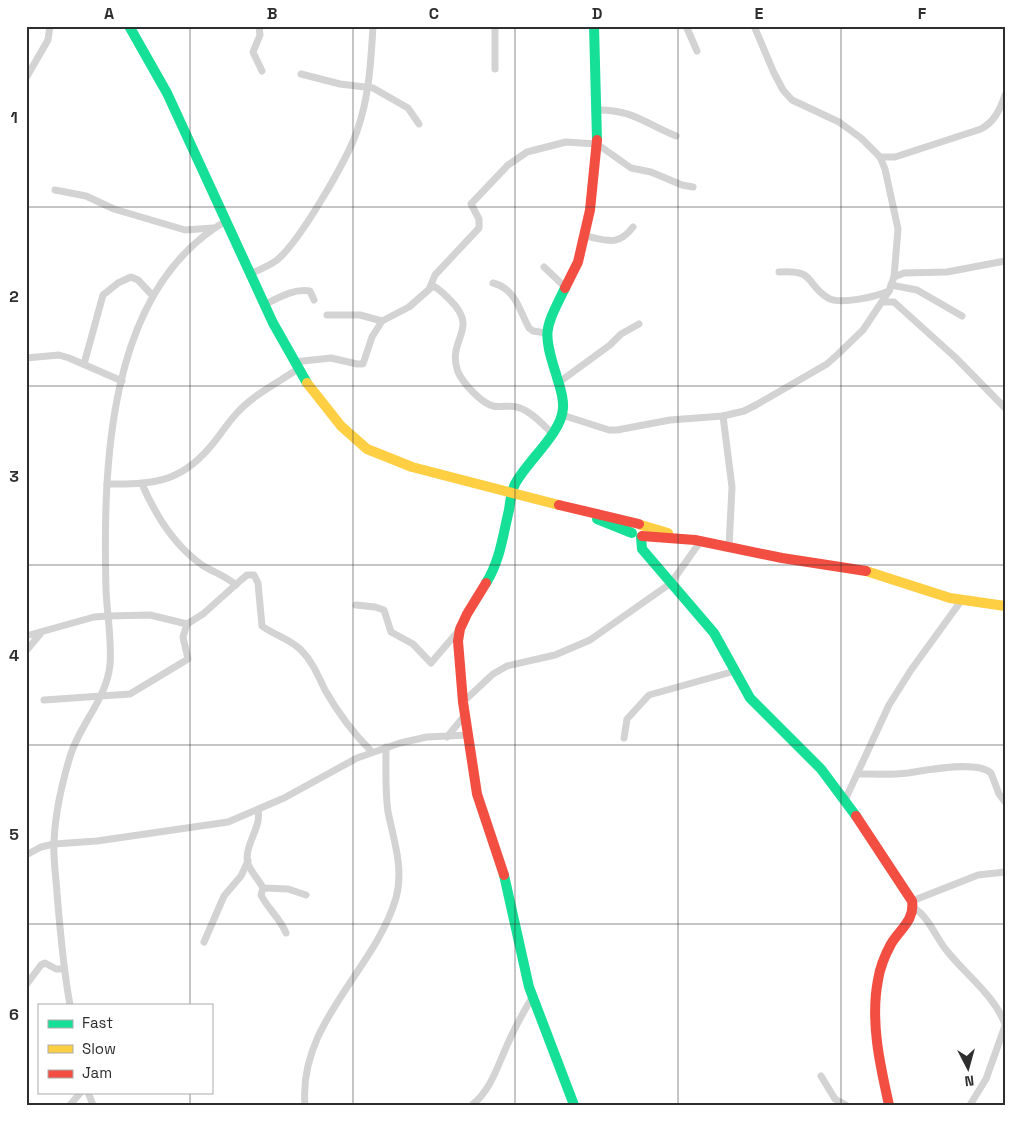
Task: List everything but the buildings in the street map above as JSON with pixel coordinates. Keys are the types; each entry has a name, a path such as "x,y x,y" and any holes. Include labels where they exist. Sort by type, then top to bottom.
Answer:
{"street":[{"path":"26,78 48,40 50,26"},
{"path":"129,26 167,93 264,304 296,366 313,392 341,426 367,449 412,467 511,494 640,525 695,541"},
{"path":"260,26 260,35 253,52 262,70"},
{"path":"250,274 277,260 283,253 318,205 357,132 371,66 373,26"},
{"path":"495,26 495,68"},
{"path":"356,605 384,610 391,632 413,644 431,663 460,629 493,572 500,550 511,494 528,464 553,434 562,415 562,396 547,346 546,332 549,321 578,262 586,236 597,144 594,26"},
{"path":"686,26 697,51"},
{"path":"562,415 609,430 617,430 670,420 723,416 744,411 827,364 863,330 883,302 892,284 898,229 885,169 880,157 861,138 838,122 792,100 783,90 774,73 754,26"},
{"path":"301,74 340,84 367,86 408,108 419,124"},
{"path":"880,157 894,157 980,129 990,124 1005,96"},
{"path":"595,110 616,110 632,114 676,136"},
{"path":"106,484 142,484 178,475 208,449 245,405 296,366 331,358 363,364 372,337 382,321 409,307 430,287 435,275 479,228 479,219 471,204 508,165 527,152 544,146 566,142 597,144 631,168 651,172 682,185 693,187"},
{"path":"55,190 86,196 114,209 185,230 213,228"},
{"path":"70,1004 63,969 54,844 61,792 69,758 102,695 110,665 106,484 108,452 122,381 135,337 153,296 185,254 213,228 226,221"},
{"path":"586,236 620,240 633,227"},
{"path":"779,272 794,271 808,276 825,296 833,300 873,296 892,284 904,273 947,272 1005,261"},
{"path":"544,267 566,288"},
{"path":"84,364 104,295 118,283 131,277 138,280 153,296"},
{"path":"493,283 508,289 514,296 533,331 546,332"},
{"path":"892,284 917,290 962,316"},
{"path":"430,287 436,287 464,316 465,322 456,350 456,361 464,380 486,403 493,406 510,405 522,408 553,434"},
{"path":"264,304 289,293 305,290 310,291 314,300"},
{"path":"883,302 894,302 956,358 1005,408"},
{"path":"327,314 360,315 382,321"},
{"path":"558,383 610,346 621,334 638,324"},
{"path":"26,358 59,355 122,381"},
{"path":"723,416 732,488 730,547"},
{"path":"142,484 152,507 181,546 200,564 236,585"},
{"path":"573,509 637,535 695,541 859,570 939,596 961,601 1005,606"},
{"path":"640,525 632,528 637,535 642,549 714,633 750,698 822,770 846,800 913,904 948,952 997,1007 1005,1025 986,1079 970,1105"},
{"path":"463,702 492,674 519,662 542,659 569,651 590,640 671,583 695,541"},
{"path":"44,700 130,694 186,661 188,656 183,637 187,624 203,614 247,575 254,575 258,583 262,626 301,650 313,664 324,688 357,738 372,752"},
{"path":"846,800 889,705 911,670 961,601"},
{"path":"26,636 94,617 150,615 187,624"},
{"path":"460,629 458,659 478,794 505,876 522,960 533,996 574,1105"},
{"path":"26,651 40,633"},
{"path":"624,738 627,719 649,695 735,671"},
{"path":"447,737 465,715"},
{"path":"26,855 41,847 54,844 97,841 213,825 258,810 311,784 356,758 372,752 427,737 468,736"},
{"path":"305,1105 310,1064 329,1012 376,940 396,898 399,866 386,792 386,748"},
{"path":"858,774 907,773 941,767 984,769 991,773 999,794 1005,802"},
{"path":"204,942 224,896 241,876 248,861 248,854 260,818 258,810"},
{"path":"248,861 263,888 261,896 280,920 286,933"},
{"path":"913,904 978,875 1005,872"},
{"path":"263,888 288,889 306,895"},
{"path":"889,1105 879,1047 876,1005 878,976 892,944 908,923 913,904"},
{"path":"26,985 41,965 45,963 56,969 63,969"},
{"path":"472,1105 482,1097 490,1085 514,1029 533,996"},
{"path":"821,1076 835,1099 846,1105"},
{"path":"70,1105 79,1094"}],"traffic: fast":[{"path":"129,26 167,93 273,323 307,383"},
{"path":"594,26 597,140"},
{"path":"486,583 498,557 515,484 520,475 551,437 561,418 563,408 562,395 547,338 553,313 565,288"},
{"path":"597,519 632,533"},
{"path":"641,537 642,549 714,633 750,698 821,769 856,816"},
{"path":"504,875 529,987 574,1105"}],"traffic: slow":[{"path":"307,383 341,426 367,449 412,467 559,505"},
{"path":"641,525 668,533"},
{"path":"866,571 950,598 1005,606"}],"traffic: jam":[{"path":"565,288 578,262 590,210 597,140"},
{"path":"559,505 639,524"},
{"path":"642,536 695,540 782,558 866,571"},
{"path":"486,583 467,614 460,629 458,641 463,702 477,794 504,875"},
{"path":"856,816 912,901 909,919 891,944 883,961 876,996 877,1043 889,1105"}]}
